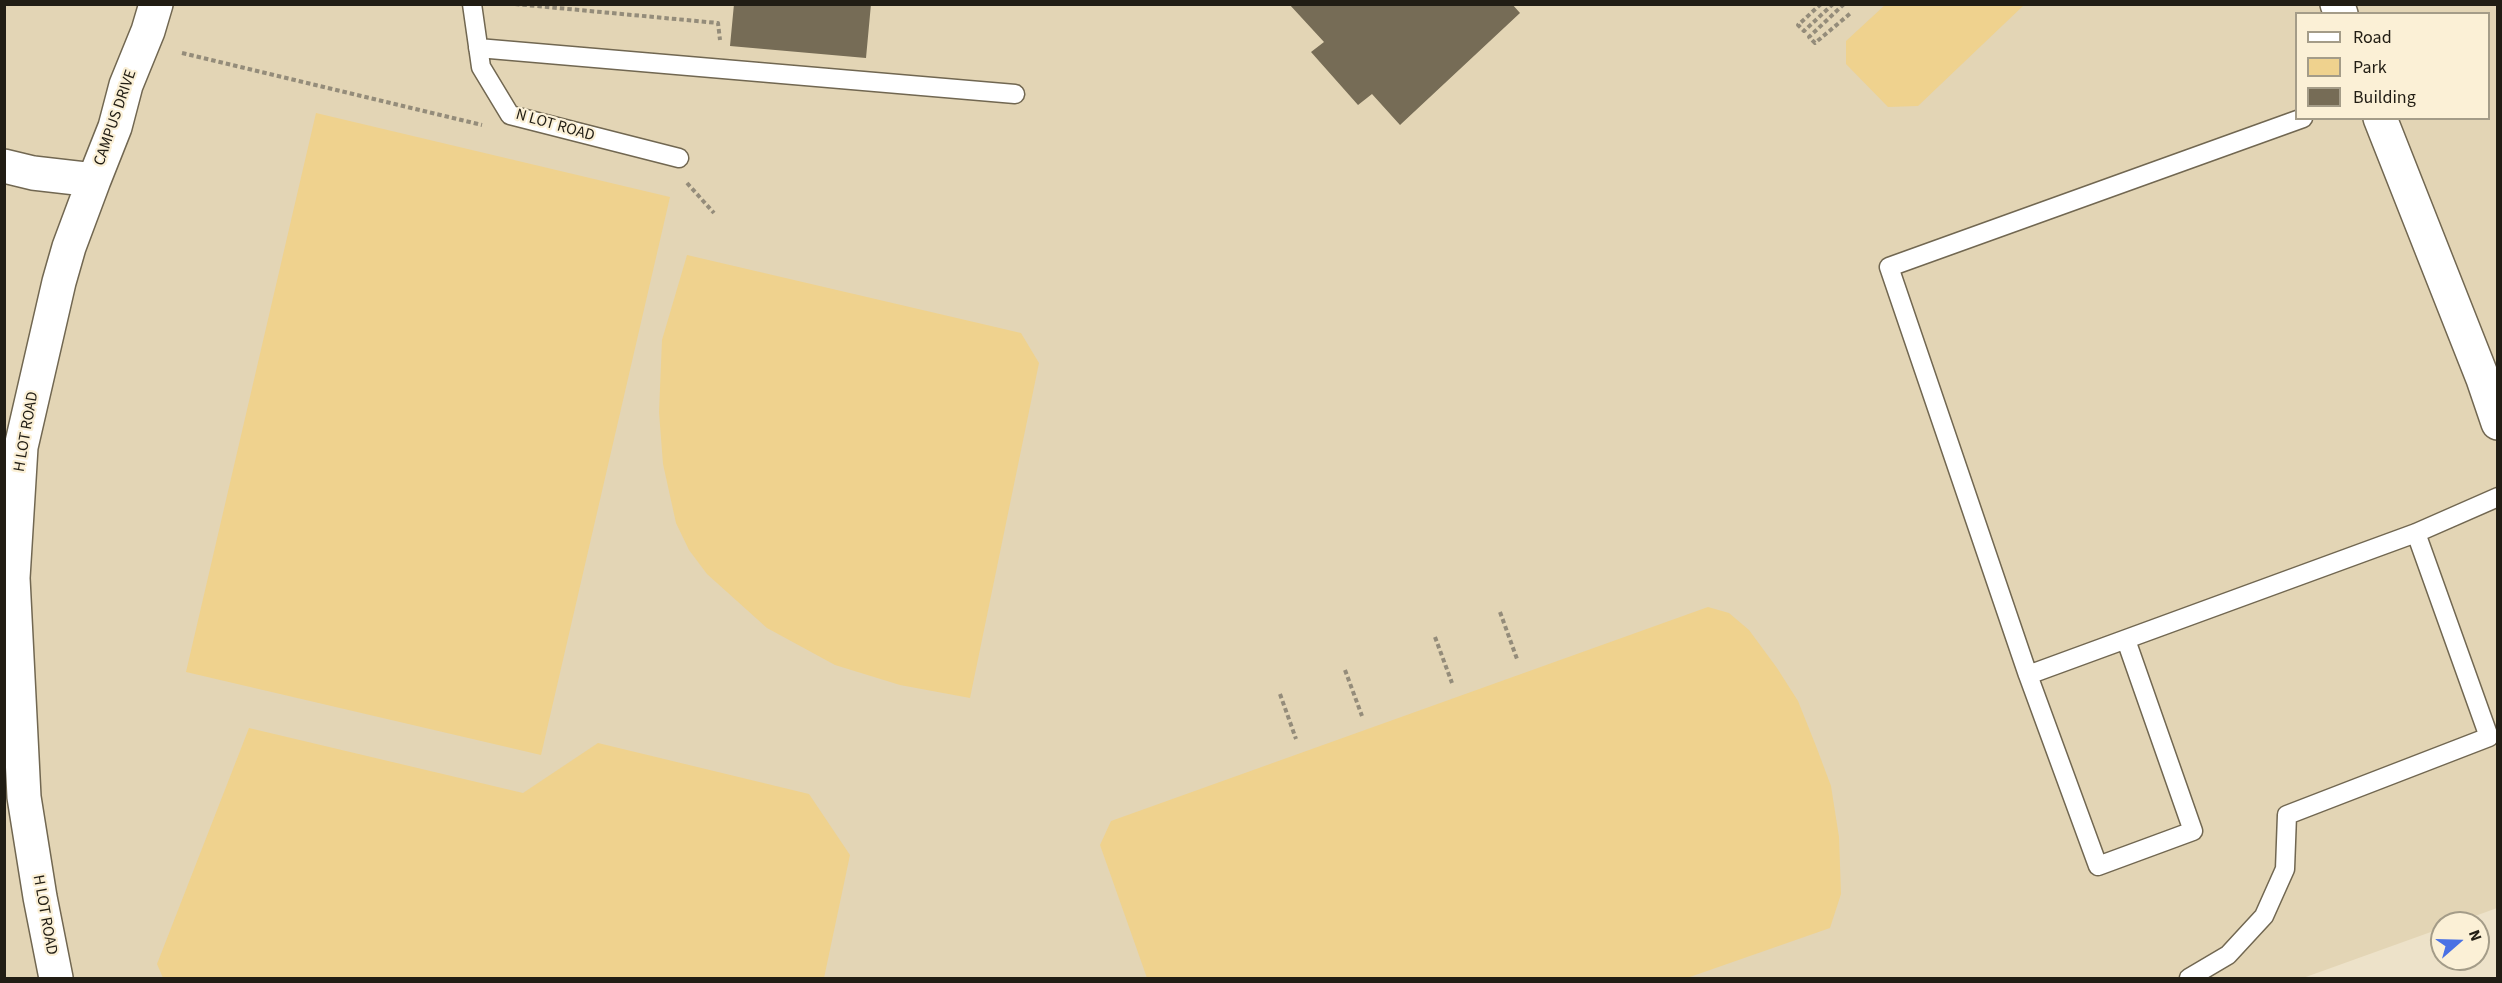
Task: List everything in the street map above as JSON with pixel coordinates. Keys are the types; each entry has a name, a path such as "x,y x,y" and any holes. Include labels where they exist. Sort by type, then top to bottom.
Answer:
{"street":[{"name":"CAMPUS DRIVE","path":"4,166 94,180 115,127 126,85 148,31 156,4"},
{"path":"2381,120 2483,379 2498,423"},
{"name":"H LOT ROAD","path":"56,978 24,797 12,578 21,447 59,282 69,247 94,180"}],"lane":[{"name":"N LOT ROAD","path":"472,4 481,67 510,115 679,158"},
{"path":"478,48 1015,94"},
{"path":"2126,640 2193,831 2098,866 2028,675 1888,267 2297,120"},
{"path":"2028,675 2416,533 2498,497"},
{"path":"2189,978 2229,955 2264,916 2285,869 2288,815 2489,737 2416,533"}],"path":[{"path":"515,4 718,23"},
{"path":"1821,4 1798,25 1804,31 1833,4"},
{"path":"1844,4 1809,37 1815,43 1852,12"},
{"path":"182,53 493,128"},
{"path":"685,181 714,213"},
{"path":"1500,612 1517,659"},
{"path":"1436,637 1452,683"},
{"path":"1345,670 1362,716"},
{"path":"1280,694 1296,739"}],"shaded area":[{"path":"5,5 2497,5 2497,908 2489,911 2430,911 2430,932 2303,978 5,978"}],"green space":[{"path":"1885,5 2024,5 1918,106 1888,107 1846,64 1846,41"},
{"path":"316,113 670,197 541,755 186,672"},
{"path":"687,255 1021,333 1039,363 970,698 900,685 835,665 767,628 707,574 689,550 676,523 663,464 659,412 662,340"},
{"path":"1708,607 1729,613 1749,630 1798,701 1816,746 1831,786 1839,837 1841,894 1830,928 1687,978 1147,978 1100,845 1111,821"},
{"path":"249,728 523,793 598,743 809,794 850,855 824,978 163,978 157,964"}],"building":[{"path":"734,4 871,4 866,58 730,46"},
{"path":"1289,4 1512,4 1520,13 1400,125 1372,94 1358,105 1311,52 1324,42"}]}
